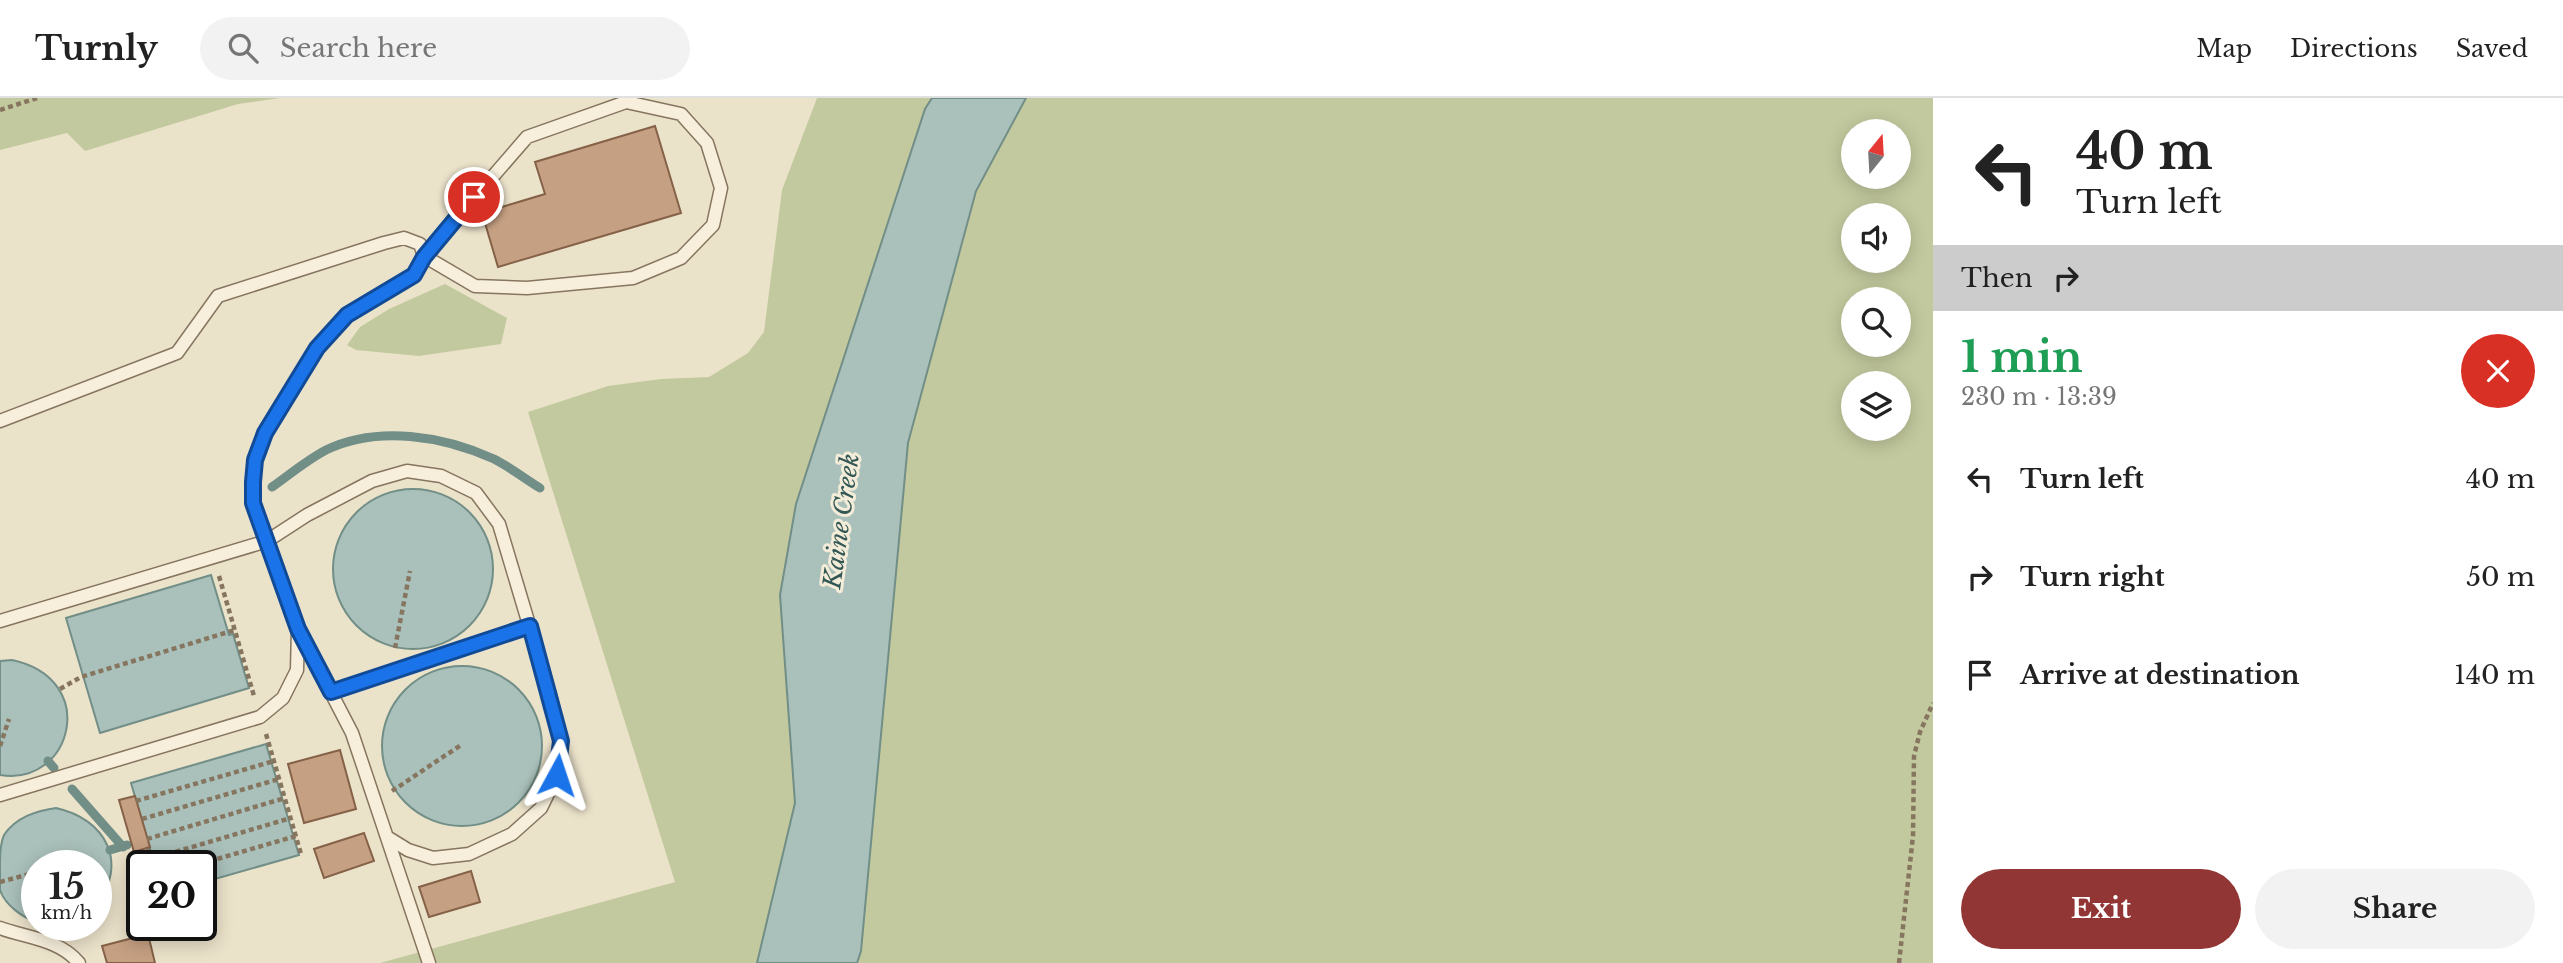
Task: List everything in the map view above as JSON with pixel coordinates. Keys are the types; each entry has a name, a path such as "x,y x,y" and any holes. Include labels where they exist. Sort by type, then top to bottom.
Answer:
{"lane":[{"path":"0,421 177,353 218,296 404,237 420,244 424,257 475,286 527,288 633,278 681,258 713,225 721,188 708,143 681,114 626,102 527,137 424,257 414,275 347,315 317,348 265,433 255,460 253,503 298,629 352,733 429,963"},
{"path":"0,621 267,541 307,515 372,481 407,471 441,476 476,493 499,524 530,626 561,741 557,775 541,808 512,834 469,854 433,858 408,850 387,836"},
{"path":"331,692 530,626"},
{"path":"0,795 260,716 283,698 297,670 298,629"},
{"path":"0,928 39,938 71,953 79,963"}],"path":[{"path":"0,110 37,98"},
{"path":"395,648 411,571"},
{"path":"60,689 81,677 235,630"},
{"path":"1899,963 1913,836 1914,756 1920,732 1933,703"},
{"path":"0,746 9,719"},
{"path":"385,796 461,745"},
{"path":"136,801 274,761"},
{"path":"142,819 279,779"},
{"path":"147,839 285,798"},
{"path":"182,850 291,818"},
{"path":"217,859 296,836"},
{"path":"0,882 21,876"}],"green space":[{"path":"0,98 280,98 238,104 85,151 67,133 0,150"},
{"path":"817,98 932,98 925,109 796,504 780,595 795,803 757,963 380,963 675,882 528,412 608,386 661,379 709,377 748,353 764,332 782,190"},
{"path":"1026,98 1933,98 1933,963 855,963 862,944 908,443 976,191"},
{"path":"445,284 507,318 501,344 419,356 356,350 347,345 360,327 389,309"}],"water":[{"name":"Kaine Creek","path":"932,98 1026,98 976,191 908,443 861,951 857,963 757,963 795,803 780,595 796,504 925,109"},
{"path":"413,489 444,495 470,512 487,538 493,569 487,600 470,626 444,643 413,649 382,643 356,626 339,600 333,569 339,538 356,512 382,495"},
{"path":"211,575 249,688 100,733 66,618"},
{"path":"12,660 40,671 58,688 66,708 66,729 59,749 45,765 25,774 0,775 0,661"},
{"path":"462,666 493,672 519,689 536,715 542,746 536,777 519,803 493,820 462,826 431,820 405,803 388,777 382,746 388,715 405,689 431,672"},
{"path":"266,744 299,855 217,878 217,850 150,850 131,783"},
{"path":"56,808 73,814 88,822 99,833 108,850 21,850 21,914 6,901 0,890 1,845 4,835 14,824 34,813"}],"building":[{"path":"655,126 681,213 498,267 482,213 545,194 535,162"},
{"path":"340,750 356,809 304,823 288,764"},
{"path":"135,796 150,847 133,850 119,800"},
{"path":"364,833 374,861 324,878 314,849"},
{"path":"471,871 480,902 429,917 419,887"},
{"path":"126,940 150,941 155,963 107,963 102,946"}],"waterway":[{"path":"272,487 326,450 346,442 410,436 454,444 474,451 500,462 540,488"},
{"path":"48,761 54,768"},
{"path":"72,789 123,847"},
{"path":"110,850 127,845"}],"route":[{"path":"474,197 424,257 414,275 347,315 317,348 265,433 255,460 253,503 298,629 331,692 530,626 561,741 557,775"}]}
